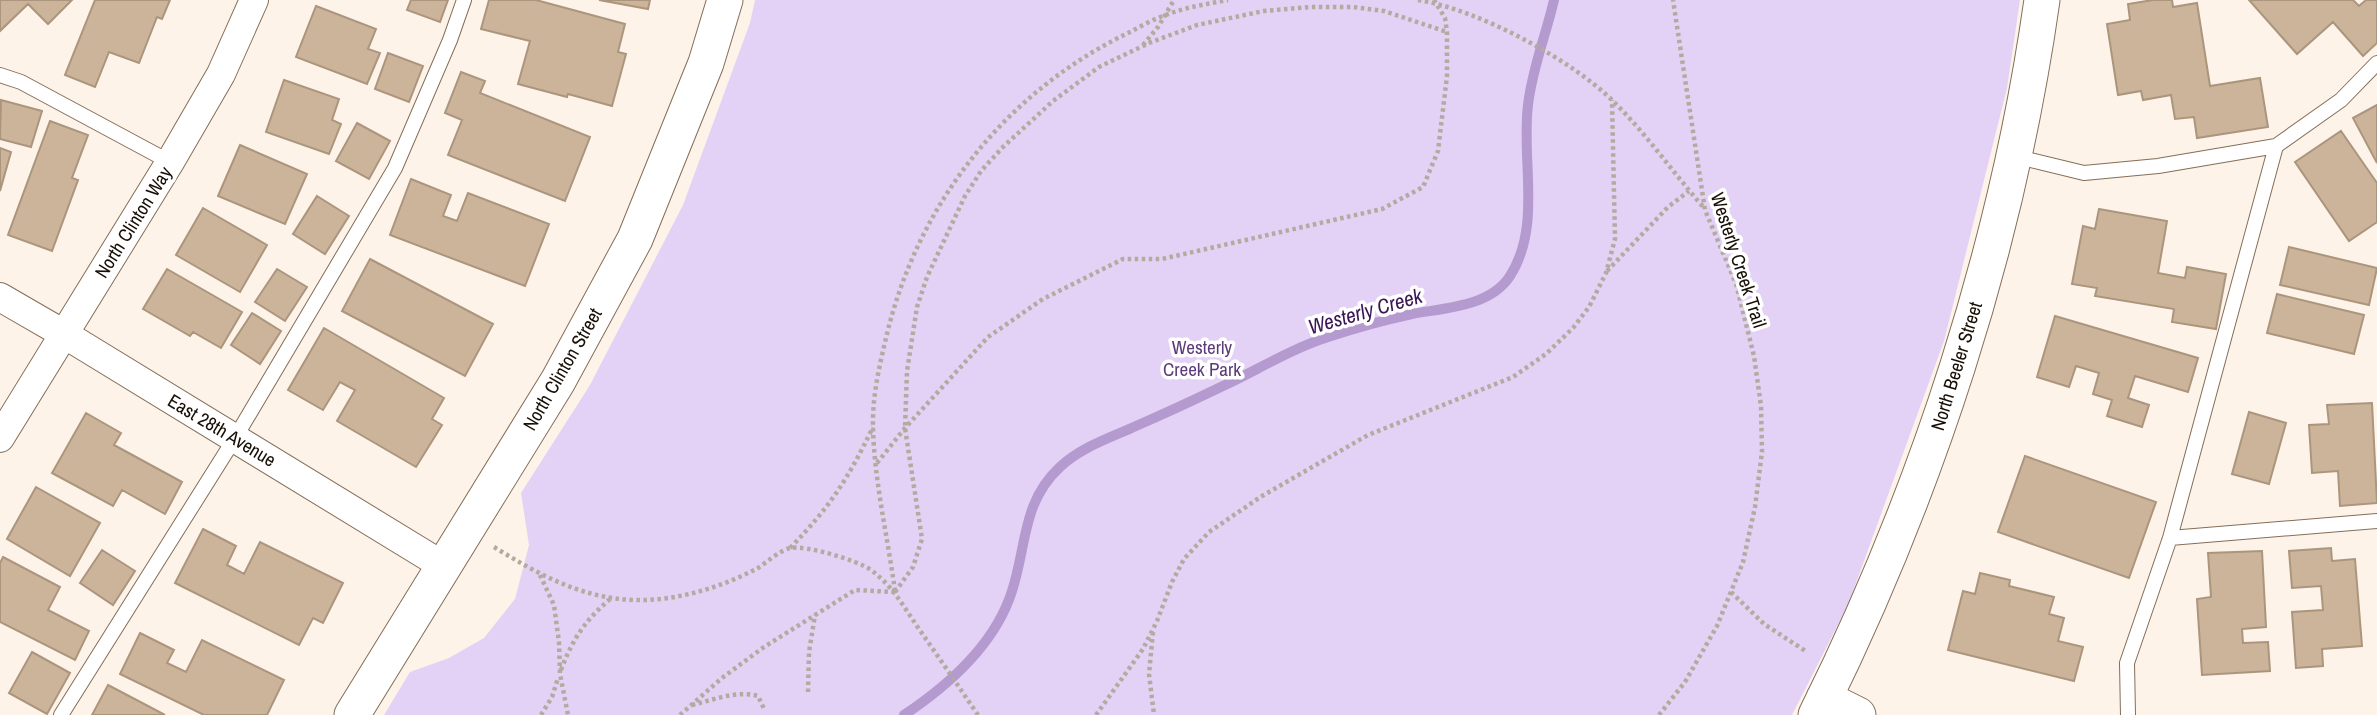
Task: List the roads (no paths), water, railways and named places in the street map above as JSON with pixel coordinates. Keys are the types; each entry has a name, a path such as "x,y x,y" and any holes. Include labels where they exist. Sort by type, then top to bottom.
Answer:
{"street":[{"name":"North Clinton Way","path":"0,438 170,162 221,74 254,0"},
{"name":"North Clinton Street","path":"352,715 442,565 558,381 635,239 706,63 725,0"},
{"name":"North Beeler Street","path":"1826,693 1888,557 1934,436 1973,313 2014,156 2042,0"},
{"name":"East 28th Avenue","path":"0,297 442,565"},
{"path":"1826,693 1858,715"}],"lane":[{"path":"61,715 235,438 395,168 450,40 464,0"},
{"path":"2014,156 2084,173 2158,166 2276,146 2341,100 2377,63"},
{"path":"0,75 21,82 170,162"},
{"path":"2128,715 2127,663 2170,538 2276,146"},
{"path":"2170,538 2377,521"}],"waterway":[{"name":"Westerly Creek","path":"904,715 953,677 994,629 1012,591 1032,509 1048,480 1068,460 1096,444 1314,342 1391,319 1466,304 1491,294 1501,286 1520,257 1525,236 1528,214 1528,105 1554,0"}],"park label":[{"name":"Westerly Creek Park","path":"1202,358"}]}
